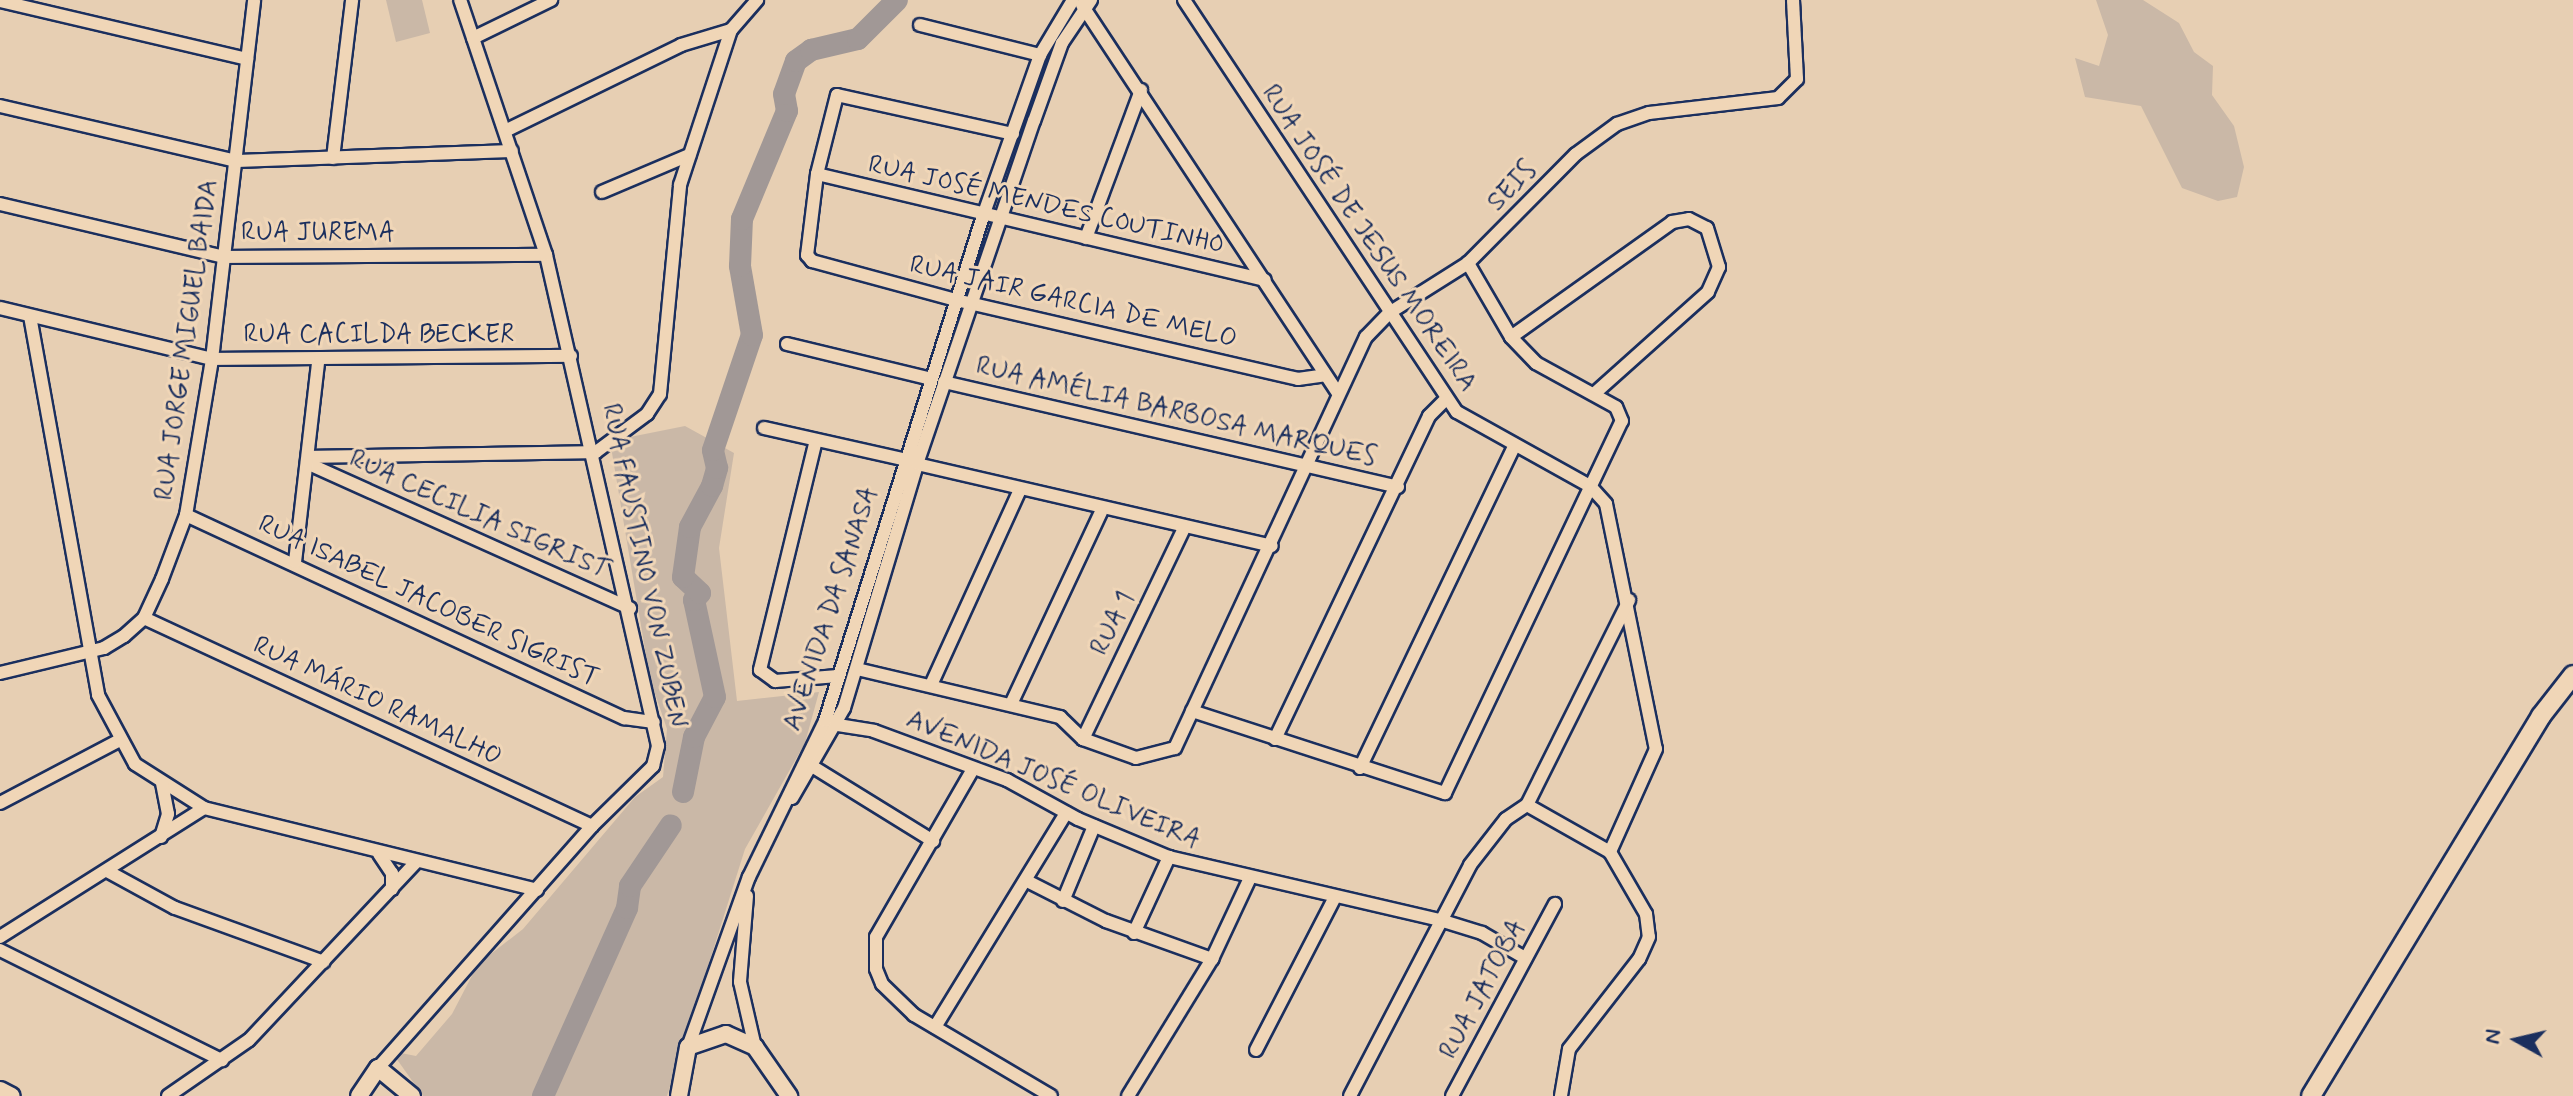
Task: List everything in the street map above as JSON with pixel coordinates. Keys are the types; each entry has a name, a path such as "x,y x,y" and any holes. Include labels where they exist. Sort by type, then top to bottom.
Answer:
{"main road":[{"path":"2311,1096 2541,716 2573,675"}],"street":[{"name":"RUA JORGE MIGUEL BAIDA","path":"144,618 186,515 212,359 254,0"},
{"path":"333,158 352,0"},
{"name":"RUA FAUSTINO VON ZUBEN","path":"359,1096 378,1068 592,826 653,766 654,722 596,452 546,255 460,0"},
{"path":"473,38 551,0"},
{"path":"310,460 596,452 647,414 660,394 674,224 689,155 731,30 757,0"},
{"name":"AVENIDA DA SANASA","path":"780,814 825,721 928,378 1040,55 1073,0"},
{"name":"RUA JOSÉ DE JESUS MOREIRA","path":"1184,0 1446,399 1471,424 1590,486"},
{"name":"SEIS","path":"857,669 1012,702 1060,717 1083,739 1136,758 1159,757 1175,748 1309,467 1338,393 1366,337 1389,313 1468,263 1598,137 1627,120 1778,98 1797,79 1799,31 1793,0"},
{"path":"0,1 247,59"},
{"path":"1085,3 1338,393"},
{"name":"AVENIDA DA SANASA","path":"780,814 815,768 838,725 944,382 1062,43 1085,3"},
{"path":"920,25 1040,55"},
{"path":"505,131 681,45 731,30"},
{"path":"1086,238 1141,90"},
{"path":"817,174 832,101 844,93 1013,134"},
{"path":"0,106 236,161 512,151"},
{"path":"602,192 689,155"},
{"name":"RUA JOSÉ MENDES COUTINHO","path":"817,174 1001,221 1265,280"},
{"name":"RUA JAIR GARCIA DE MELO","path":"817,174 805,248 812,261 956,300 1298,379 1325,375"},
{"name":"RUA JUREMA","path":"0,204 225,257 546,255"},
{"path":"1511,337 1672,222 1689,219 1707,228 1719,267 1708,292 1594,394"},
{"path":"1192,711 1360,768 1445,793 1622,421 1616,407 1536,363 1511,337 1468,263"},
{"name":"RUA CACILDA BECKER","path":"0,308 212,359 318,362 571,356"},
{"path":"30,316 88,652 118,741 135,764 204,808 537,890"},
{"path":"787,344 928,378"},
{"path":"295,562 310,460 318,362"},
{"name":"RUA AMÉLIA BARBOSA MARQUES","path":"944,382 1398,487"},
{"path":"1275,739 1398,487 1429,416 1446,399"},
{"path":"764,428 903,459"},
{"path":"816,440 760,670 775,681 838,676"},
{"path":"1360,768 1514,446"},
{"name":"RUA CECILIA SIGRIST","path":"310,460 630,608"},
{"path":"917,464 1101,512 1272,546"},
{"path":"1590,486 1616,530 1656,749 1610,852"},
{"path":"931,685 1020,490"},
{"path":"1012,702 1101,512"},
{"name":"RUA ISABEL JACOBER SIGRIST","path":"186,515 295,562 624,718 654,722"},
{"name":"RUA 1","path":"1083,739 1184,528"},
{"path":"1350,1096 1440,920 1483,847 1509,816 1527,805 1629,600"},
{"path":"0,673 88,652 124,636 144,618"},
{"name":"RUA MÁRIO RAMALHO","path":"144,618 592,826"},
{"name":"AVENIDA JOSÉ OLIVEIRA","path":"838,725 874,731 973,769 1094,826 1169,857 1249,880 1440,920 1482,933 1525,958"},
{"path":"0,803 118,741"},
{"path":"815,768 933,841"},
{"path":"973,769 876,937 875,953 882,984 935,1027 1051,1096"},
{"path":"161,837 168,814 162,784"},
{"path":"1527,805 1610,852 1646,914 1649,937 1639,959 1569,1049 1561,1096"},
{"path":"0,937 109,872 204,808"},
{"path":"935,1027 1066,813"},
{"path":"679,1096 688,1047 720,957 749,877 780,814"},
{"path":"1063,901 1094,826"},
{"path":"376,852 392,873 392,889"},
{"path":"1134,933 1169,857"},
{"path":"168,1096 222,1060 324,962 416,862"},
{"path":"109,872 175,908 324,962"},
{"path":"749,877 740,962 755,1047 789,1096"},
{"path":"1128,1096 1212,959 1249,880"},
{"path":"1027,881 1134,933 1212,959"},
{"path":"1256,1050 1334,899"},
{"name":"RUA JATOBA","path":"1452,1096 1555,904"},
{"path":"0,950 222,1060"},
{"path":"720,957 740,962"},
{"path":"688,1047 726,1034 755,1047"},
{"path":"378,1068 412,1096"},
{"path":"0,1090 12,1096"}],"shaded area":[{"path":"386,0 422,0 430,33 396,42"},
{"path":"2096,0 2143,0 2179,23 2194,52 2213,66 2212,95 2234,126 2244,167 2237,197 2218,201 2182,188 2141,106 2085,97 2075,58 2099,66 2108,35"},
{"path":"685,426 734,453 719,548 737,701 819,692 805,743 745,849 667,1096 423,1096 391,1051 416,1056 452,1014 478,964 523,929 635,797 663,777 667,729 650,679 610,441"}],"waterway":[{"path":"683,792 694,737 715,697 694,600 700,593 683,577 690,527 712,486 717,468 713,450 752,335 740,266 742,219 787,111 784,94 796,61 811,50 858,39 897,0"},
{"path":"543,1096 627,908 630,886 671,825"}]}
